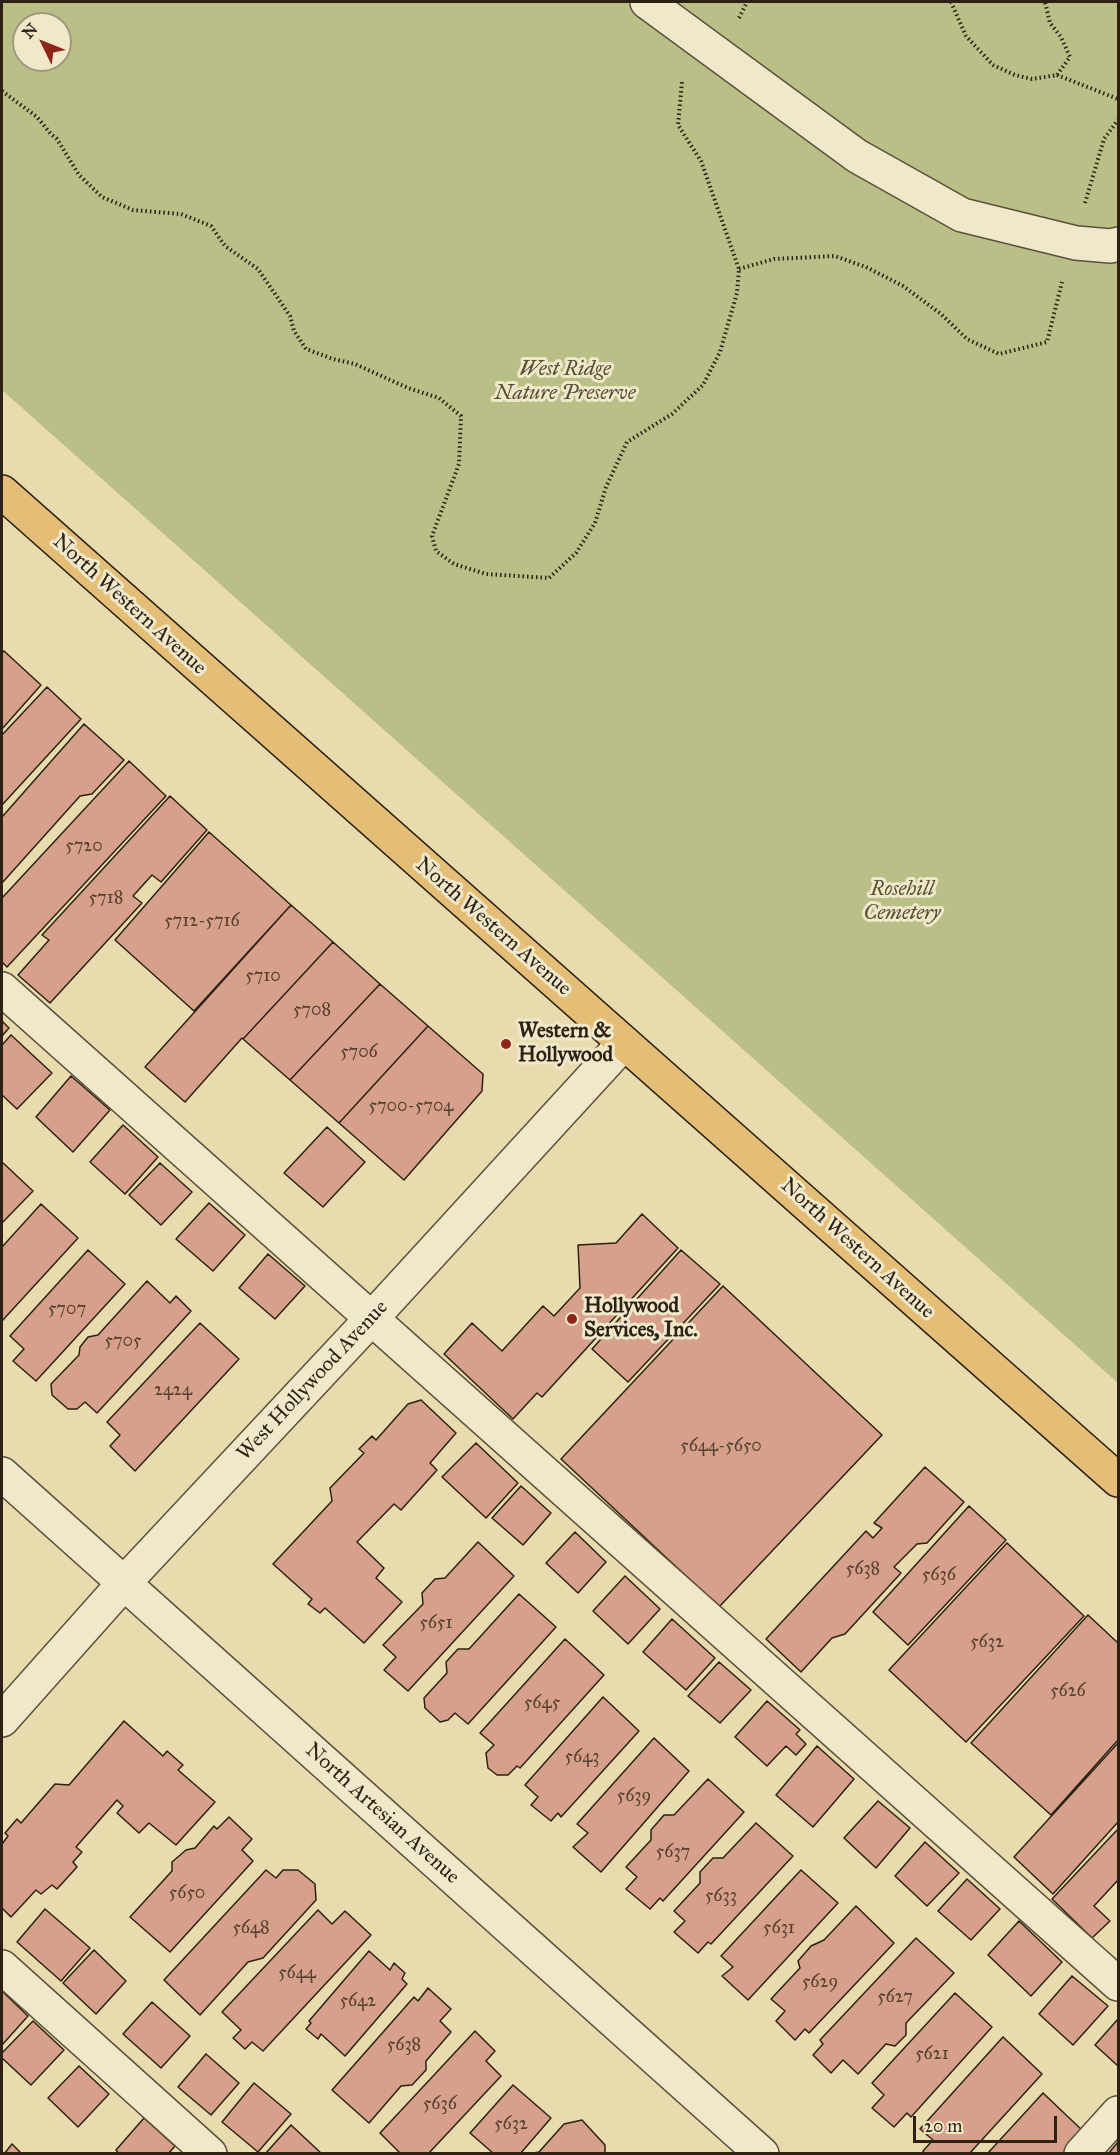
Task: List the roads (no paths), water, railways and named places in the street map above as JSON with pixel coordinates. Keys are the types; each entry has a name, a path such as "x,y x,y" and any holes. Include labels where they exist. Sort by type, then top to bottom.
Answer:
{"main road":[{"name":"North Western Avenue","path":"2,492 1119,1480"}],"street":[{"path":"647,2 857,156 962,215 1076,243 1111,246 1119,244"},
{"path":"2,988 1119,1984"},
{"name":"West Hollywood Avenue","path":"2,1720 124,1583 372,1318 624,1043"},
{"name":"North Artesian Avenue","path":"2,1474 762,2154"},
{"path":"2,1967 210,2154"},
{"path":"1081,2154 1119,2113"}],"place":[{"name":"Western & Hollywood","path":"506,1044"},
{"name":"Hollywood Services, Inc.","path":"572,1319"}],"park label":[{"name":"West Ridge Nature Preserve","path":"565,382"},
{"name":"Rosehill Cemetery","path":"902,902"}]}
